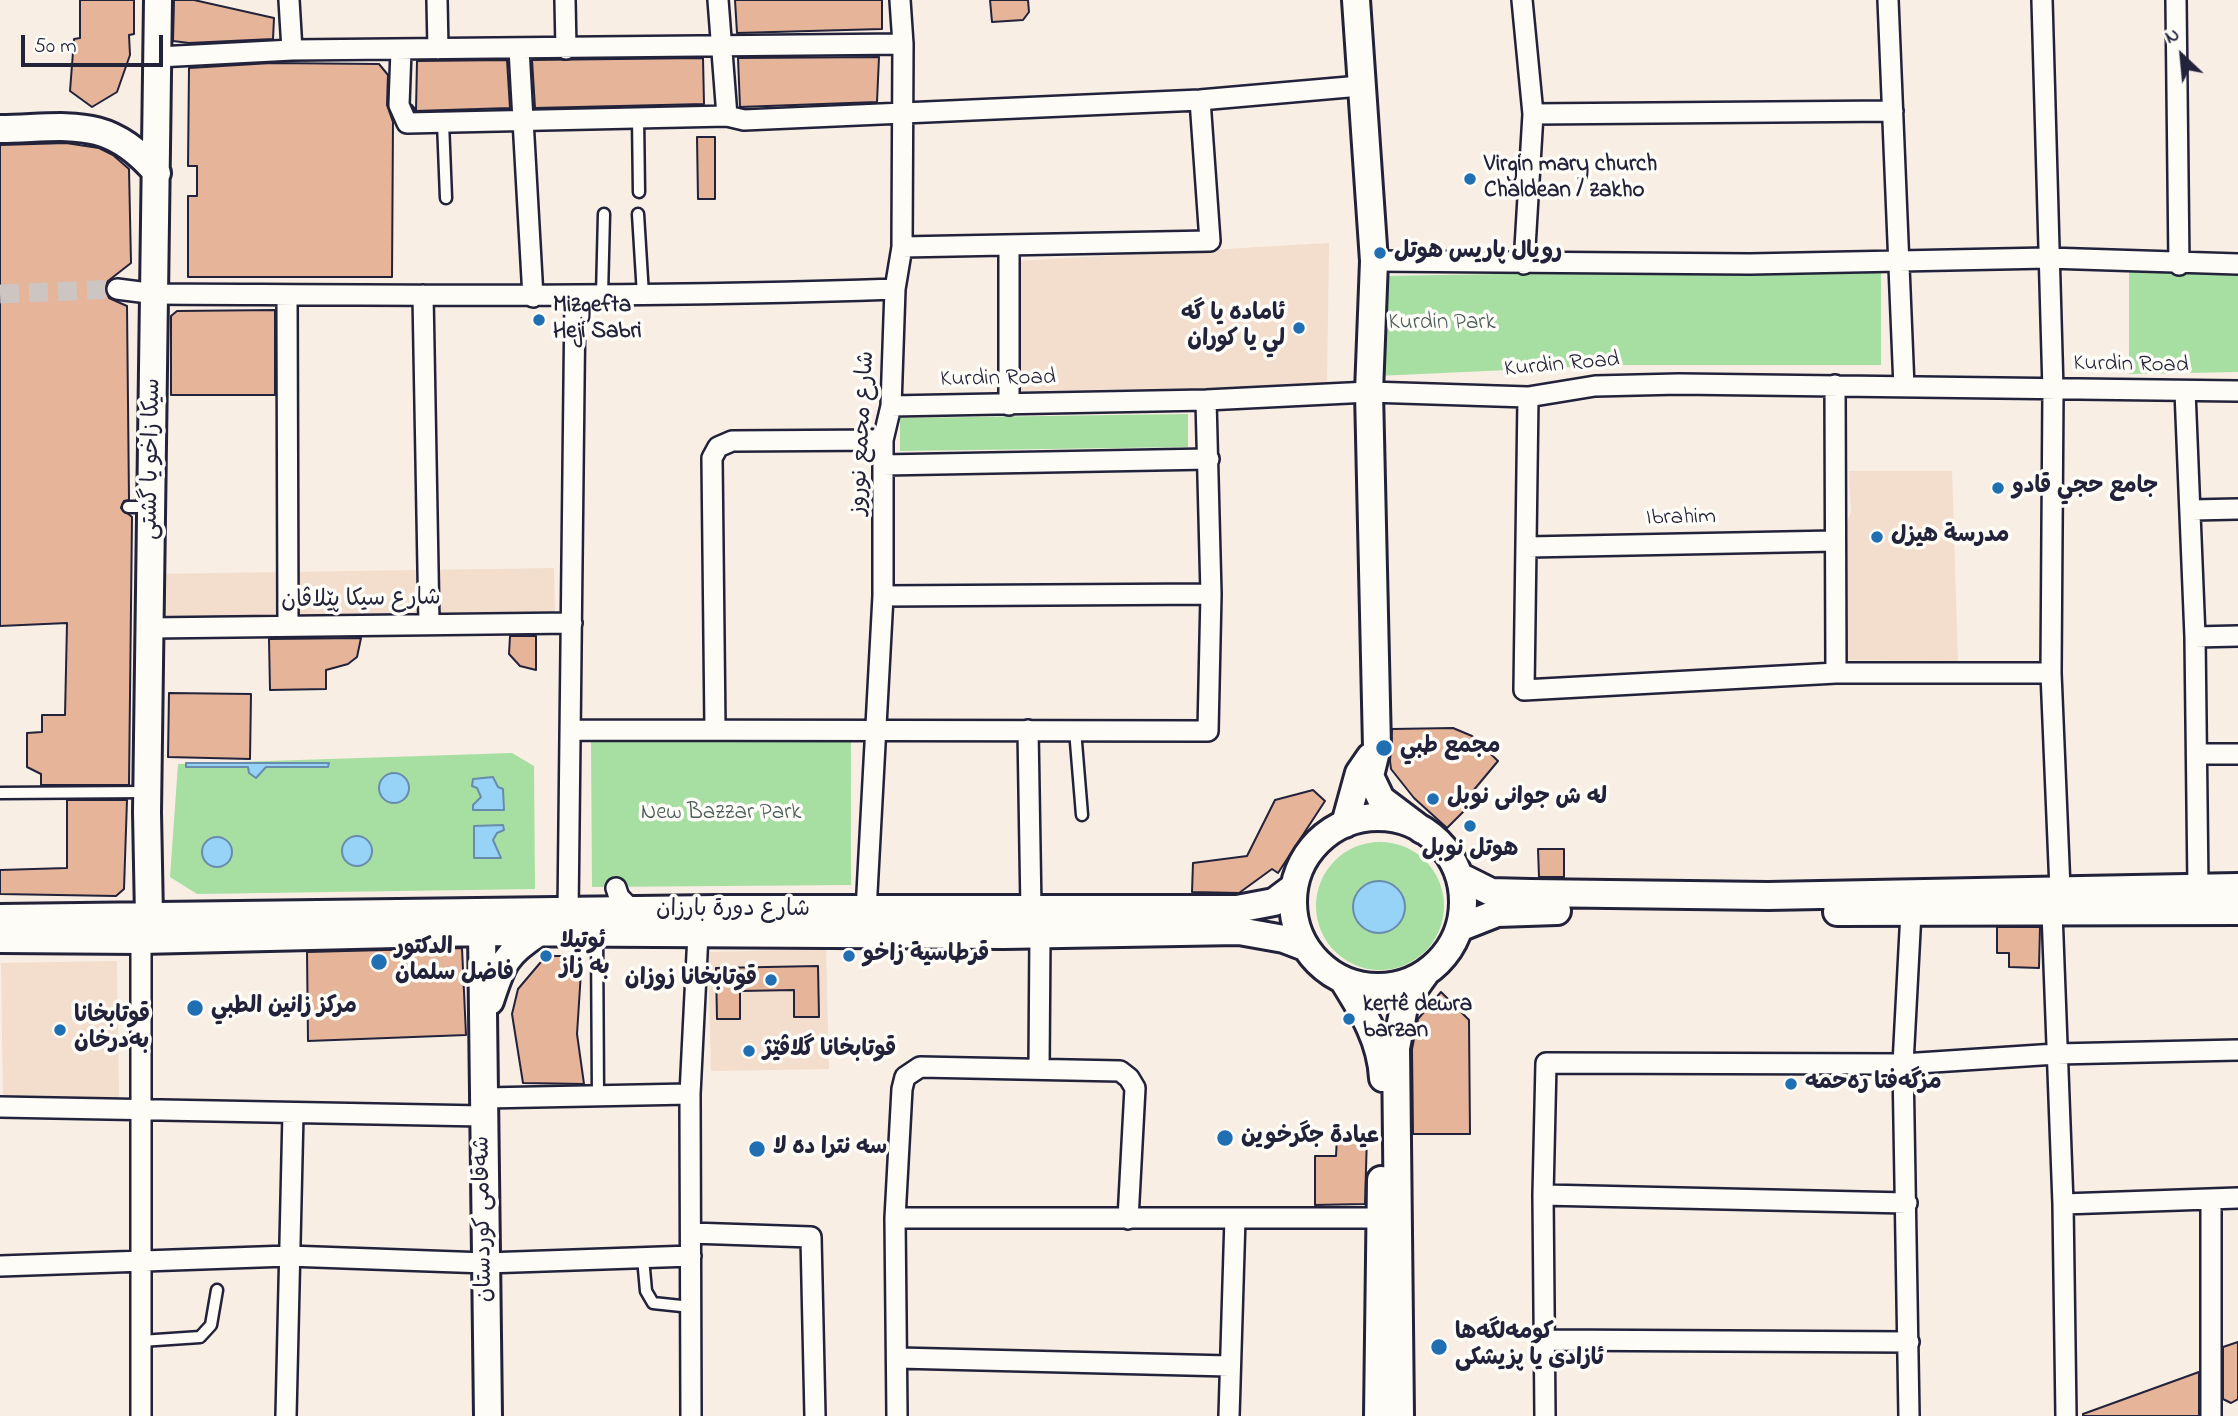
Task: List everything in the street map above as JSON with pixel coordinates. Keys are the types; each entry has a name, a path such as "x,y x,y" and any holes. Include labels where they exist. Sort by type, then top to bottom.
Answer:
{"main road":[{"name":"سیکا زاخو یا گشتى","path":"156,928 147,792 150,628 140,507 156,294 158,0"},
{"path":"1356,0 1374,261 1369,392 1377,747 1370,776 1381,799 1422,830 1451,858 1463,893 1459,928 1446,952 1405,1002 1396,1048 1400,1416"},
{"path":"0,129 93,128 129,145 157,173"},
{"path":"1345,824 1359,773 1377,747"},
{"path":"1422,830 1384,817 1345,824 1311,849 1300,866 1294,887 1295,923 1304,947 1325,970 1343,980 1362,986 1385,987 1407,983 1427,972"},
{"path":"1459,876 1491,892 2056,901 2238,911"},
{"name":"شارع دورة بارزان","path":"156,928 698,934 1035,922 1250,909 1274,902 1294,887"},
{"path":"1459,928 1497,912 1911,912 2199,887 2238,887"},
{"name":"شارع دورة بارزان","path":"156,928 442,912 866,911 1035,922"},
{"path":"0,918 156,928"},
{"path":"1035,922 1240,932 1273,936 1304,947"},
{"path":"0,939 156,928"},
{"name":"شەقامی کوردستان","path":"482,932 488,1416"},
{"name":"شەقامی کوردستان","path":"482,1022 500,970 513,949 538,933"},
{"path":"1343,980 1372,1029 1384,1075 1378,1416"}],"street":[{"path":"289,0 292,50"},
{"path":"437,0 438,49"},
{"path":"565,0 566,49"},
{"path":"718,0 727,116"},
{"name":"شارع مجمع نوروز","path":"866,911 883,596 883,440 891,406 895,289 902,247 903,44 900,0"},
{"path":"1522,0 1533,114 1524,264"},
{"path":"1888,0 1904,387"},
{"path":"2042,0 2053,390 2051,673 2056,1054 2063,1203 2066,1416"},
{"path":"2176,0 2179,265"},
{"path":"158,57 292,50 903,44"},
{"path":"519,48 533,297"},
{"path":"401,50 399,106 407,124 727,116 744,120 902,114 1200,100 1360,86"},
{"path":"902,247 1210,241 1200,100"},
{"path":"1533,114 1893,111"},
{"path":"1009,246 1009,405"},
{"path":"1374,261 1750,264 2049,258 2179,265 2238,264"},
{"path":"117,289 156,294 533,297 895,289"},
{"path":"287,295 288,626"},
{"path":"423,295 429,624"},
{"path":"568,913 575,296"},
{"path":"1835,385 1836,673"},
{"name":"Kurdin Road","path":"891,406 1206,400 1369,392 1528,397 1595,386 1835,385 2238,391"},
{"path":"2185,391 2192,510 2199,887"},
{"path":"1528,397 1524,690 1836,673 2051,673"},
{"path":"571,730 874,728 1208,731 1211,594 1206,400"},
{"path":"716,729 712,458 718,447 732,441 883,440"},
{"path":"883,466 1209,459"},
{"path":"2192,510 2238,509"},
{"name":"Ibrahim","path":"1528,547 1835,541"},
{"path":"883,596 1211,594"},
{"name":"شارع سيكا پێلاڤان","path":"150,628 572,623"},
{"path":"2195,637 2238,636"},
{"path":"1028,730 1039,1069"},
{"path":"2197,754 2238,754"},
{"path":"616,888 618,897 633,911"},
{"path":"1909,1416 1903,1064 1911,912"},
{"path":"141,1416 141,1110 156,928"},
{"path":"691,1416 690,1094 698,934"},
{"path":"1545,1416 1542,1195 1546,1063 1903,1064 2056,1054 2238,1050"},
{"path":"897,1416 895,1218 902,1089 905,1077 920,1067 1120,1071 1129,1077 1135,1088 1128,1219"},
{"path":"0,1107 293,1113 483,1107 598,1096 690,1094"},
{"path":"286,1416 293,1113"},
{"path":"1542,1195 1907,1203"},
{"path":"2063,1203 2238,1198"},
{"path":"2211,1200 2211,1416"},
{"path":"895,1218 1380,1219"},
{"path":"1228,1416 1235,1218"},
{"path":"691,1233 811,1237 815,1416"},
{"path":"0,1266 288,1256 486,1263 691,1256"},
{"path":"1543,1340 1909,1342"},
{"path":"898,1358 1229,1366"}],"lane":[{"path":"638,118 639,192"},
{"path":"443,122 446,198"},
{"path":"602,296 604,214"},
{"path":"638,214 643,296"},
{"path":"1075,730 1082,815"},
{"path":"0,793 147,792"},
{"path":"597,933 598,1096"},
{"path":"643,1258 646,1291 653,1303 691,1307"},
{"path":"141,1341 200,1337 211,1325 217,1290"}],"shaded area":[{"path":"1329,243 1327,386 1019,391 1018,261"},
{"path":"1849,471 1952,471 1958,661 1841,660 1839,546 1851,511"},
{"path":"554,568 555,616 155,623 154,574"},
{"path":"826,949 829,1069 711,1071 708,952"},
{"name":"قوتابخانا به‌درخان","path":"117,961 119,1097 3,1100 1,963"}],"green space":[{"name":"Kurdin Park","path":"1881,268 1881,365 1618,365 1377,376 1378,276"},
{"path":"2238,270 2238,372 2129,374 2129,272"},
{"path":"1188,414 1188,447 900,451 900,418"},
{"name":"New Bazzar Park","path":"591,741 851,741 851,885 592,887"},
{"path":"512,753 534,766 535,889 197,894 170,877 178,764"},
{"path":"1380,842 1404,847 1425,861 1439,882 1444,906 1439,930 1425,951 1404,965 1380,970 1356,965 1335,951 1321,930 1316,906 1321,882 1335,861 1356,847"}],"water":[{"path":"186,763 329,763 328,767 266,767 256,778 249,773 248,767 186,767"},
{"path":"394,773 405,777 409,788 405,799 394,803 383,799 379,788 383,777"},
{"path":"493,777 498,787 503,789 504,810 473,810 473,805 481,797 477,788 472,786 473,779"},
{"path":"503,825 504,830 497,833 493,840 501,858 474,858 474,826"},
{"path":"357,836 363,837 371,845 371,857 363,865 357,866 351,865 343,857 342,851 343,845 351,837"},
{"path":"217,837 228,841 232,852 228,863 217,867 206,863 202,852 206,841"},
{"path":"1379,881 1389,883 1397,889 1403,897 1403,917 1397,925 1389,931 1379,933 1369,931 1361,925 1355,917 1353,907 1355,897 1361,889 1369,883"}],"building":[{"path":"80,0 134,0 134,34 129,35 130,55 117,92 92,107 70,91 74,39 80,38"},
{"path":"174,0 194,0 274,18 273,39 189,43 173,41"},
{"path":"735,0 882,0 882,29 737,33"},
{"path":"990,0 1028,0 1029,12 1023,20 992,22"},
{"path":"879,57 877,102 740,107 738,58"},
{"path":"703,58 704,104 535,108 532,60"},
{"path":"507,60 510,108 415,111 412,105 416,110 417,61"},
{"path":"271,63 379,64 388,75 387,105 393,122 392,277 188,277 188,196 197,196 197,166 188,166 189,68"},
{"path":"697,137 715,137 715,199 698,199"},
{"path":"66,143 99,148 113,155 129,169 131,263 108,281 105,288 109,298 127,306 129,500 124,501 121,508 132,517 129,785 41,785 41,774 27,767 27,733 42,732 42,715 65,715 67,623 0,626 0,145"},
{"path":"275,310 275,395 171,395 171,316 177,311"},
{"path":"510,636 536,636 536,670 520,666 509,654"},
{"path":"361,638 357,657 348,664 326,670 326,689 270,690 269,639"},
{"path":"169,693 251,694 250,759 168,757"},
{"path":"1453,728 1472,736 1498,761 1468,797 1471,804 1447,828 1414,798 1391,769 1390,761 1392,729"},
{"path":"1313,790 1325,801 1278,873 1272,869 1239,893 1192,892 1193,863 1247,856 1275,800"},
{"path":"67,800 127,800 124,889 116,896 0,894 0,870 67,868"},
{"path":"1538,849 1564,849 1564,877 1539,877"},
{"path":"1997,927 2040,927 2039,968 2009,967 2009,953 1997,953"},
{"path":"462,948 466,1035 308,1041 307,952"},
{"path":"546,956 582,956 577,1034 584,1084 523,1083 512,1014 518,989"},
{"path":"818,966 819,1017 794,1017 794,990 740,991 740,1019 717,1019 716,968"},
{"path":"1441,992 1469,1020 1470,1134 1413,1134 1412,1049 1418,1019"},
{"path":"1367,1135 1365,1204 1315,1205 1315,1156 1336,1156 1337,1136"},
{"path":"2238,1342 2238,1399 2231,1403 2223,1399 2223,1347"},
{"path":"2199,1372 2199,1416 2083,1416 2083,1414"}],"tunnel":[{"path":"0,294 117,289"}],"place":[{"name":"Virgin mary church Chaldean / zakho","path":"1470,179"},
{"name":"رويال پاريس هوتل","path":"1380,253"},
{"name":"Mizgefta Heji Sabri","path":"539,320"},
{"name":"ئاماده يا گه لي يا كوران","path":"1299,328"},
{"name":"جامع حجي قادو","path":"1998,488"},
{"name":"مدرسة هيزل","path":"1877,537"},
{"name":"مجمع طبي","path":"1384,748"},
{"name":"له ش جوانى نوبل","path":"1433,799"},
{"name":"هوتل نوبل","path":"1470,826"},
{"name":"ئوتيلا به زاز","path":"546,956"},
{"name":"قرطاسية زاخو","path":"849,956"},
{"name":"الدكتور فاضل سلمان","path":"379,962"},
{"name":"قوتابخانا زوزان","path":"771,980"},
{"name":"مركز زانين الطبي","path":"195,1008"},
{"name":"kertê dewra barzan","path":"1349,1019"},
{"name":"قوتابخانا به‌درخان","path":"60,1030"},
{"name":"قوتابخانا گلاڤێژ","path":"749,1051"},
{"name":"مزگەفتا رەحمە","path":"1791,1084"},
{"name":"عيادة جگرخوين","path":"1225,1138"},
{"name":"سه نترا ده لا","path":"757,1149"},
{"name":"کومەلگەھا ئازادی یا پزیشکی","path":"1439,1347"}]}
